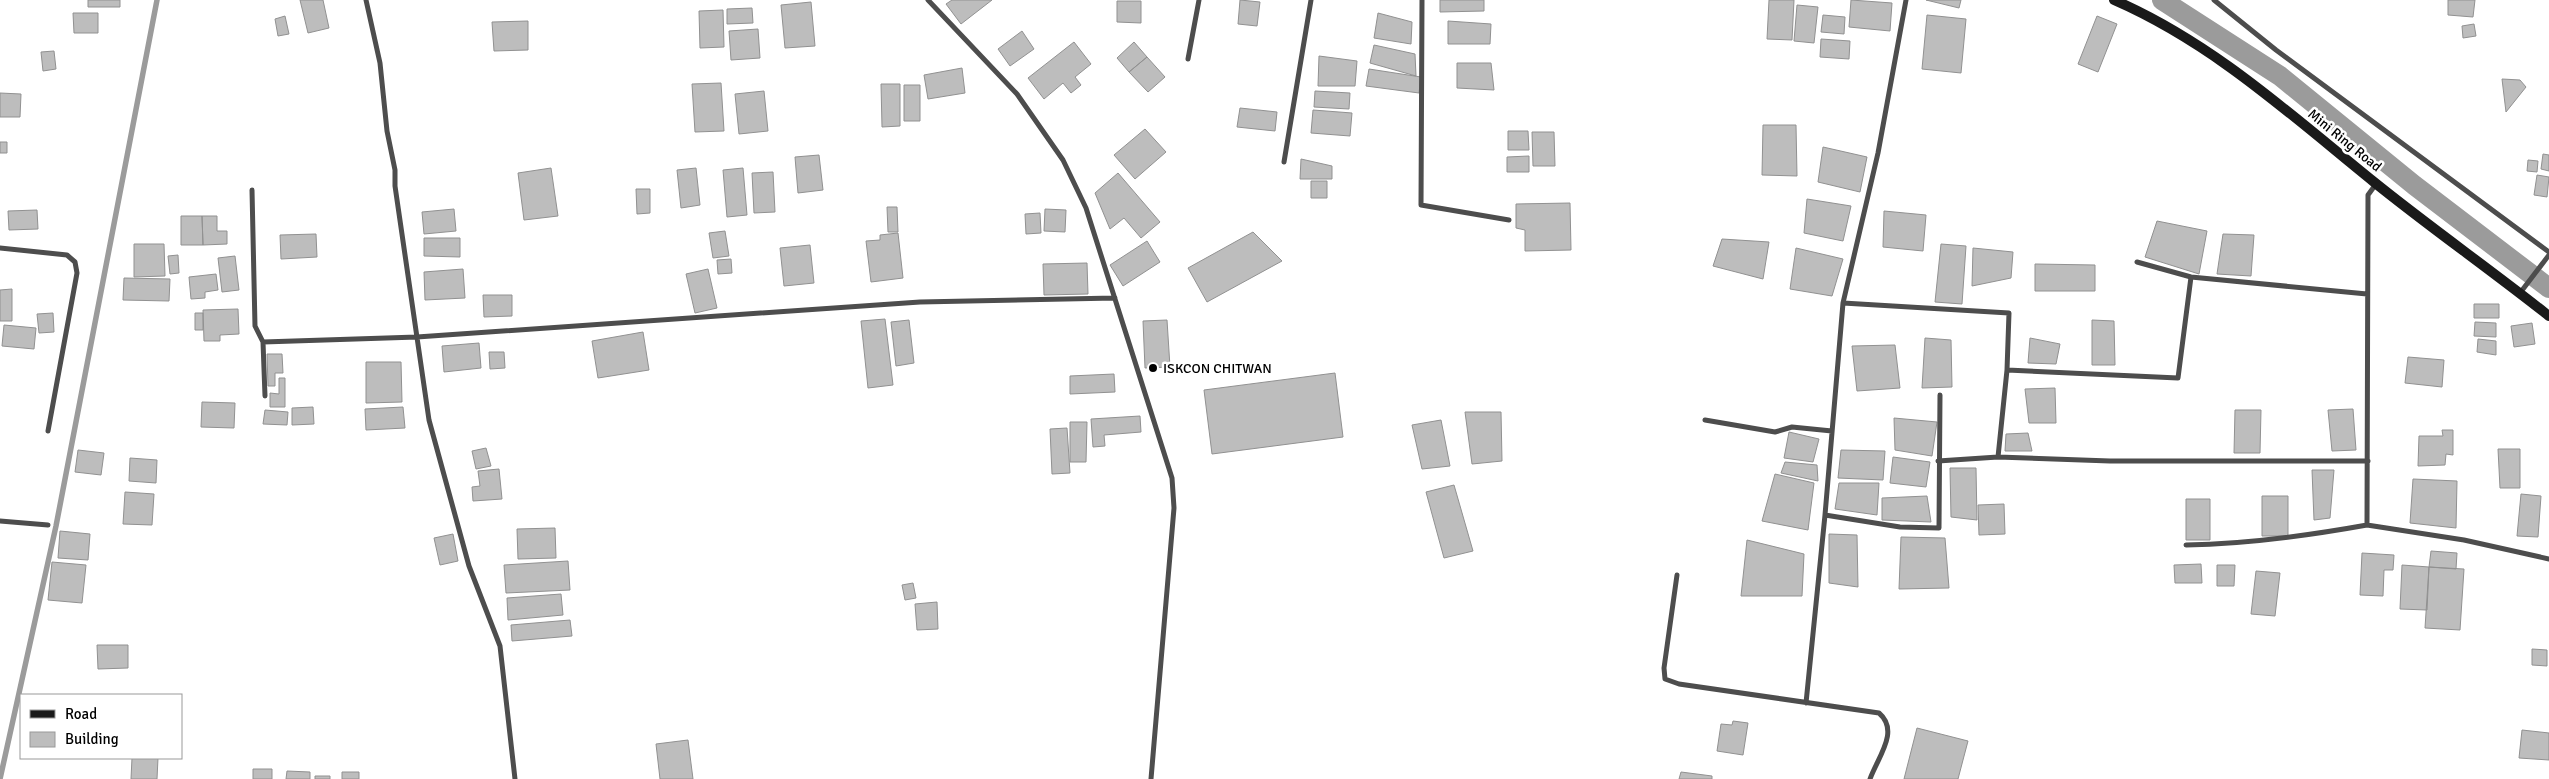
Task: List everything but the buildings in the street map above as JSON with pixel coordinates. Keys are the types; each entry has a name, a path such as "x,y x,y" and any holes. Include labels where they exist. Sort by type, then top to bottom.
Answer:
{"main road":[{"name":"Mini Ring Road","path":"2114,0 2168,28 2240,72 2376,184 2549,316"}],"street":[{"path":"366,0 380,63 387,130 395,170 397,204 429,420 469,566 500,646 515,779"},
{"path":"928,0 1017,94 1063,160 1086,208 1172,478 1174,508 1152,779"},
{"path":"1188,59 1199,0"},
{"path":"1284,162 1310,0"},
{"path":"1422,0 1421,205 1509,220"},
{"path":"1806,703 1844,303 1878,153 1906,0"},
{"path":"2214,0 2276,50 2549,253 2520,293"},
{"path":"2367,526 2368,195 2376,184"},
{"path":"252,190 254,326 263,342 265,396"},
{"path":"0,248 67,255 75,262 76,274 48,431"},
{"path":"2137,262 2191,277 2367,294"},
{"path":"2007,370 2178,378 2191,277"},
{"path":"263,342 418,337 920,302 1115,298"},
{"path":"1844,303 2009,313 2007,370 1998,457"},
{"path":"1825,514 1900,527 1939,528 1938,461 1940,395"},
{"path":"1705,420 1775,432 1792,427 1832,431"},
{"path":"1938,461 1998,457 2110,461 2368,461"},
{"path":"0,521 48,525"},
{"path":"2186,545 2292,539 2367,526 2464,540 2549,559"},
{"path":"1677,575 1664,668 1665,679 1679,684 1879,713 1887,720 1889,730 1870,779"}],"waterway":[{"path":"0,779 56,526 157,0"},
{"path":"2162,0 2280,76 2414,185 2549,288"}],"place":[{"name":"ISKCON CHITWAN","path":"1153,368"}]}
